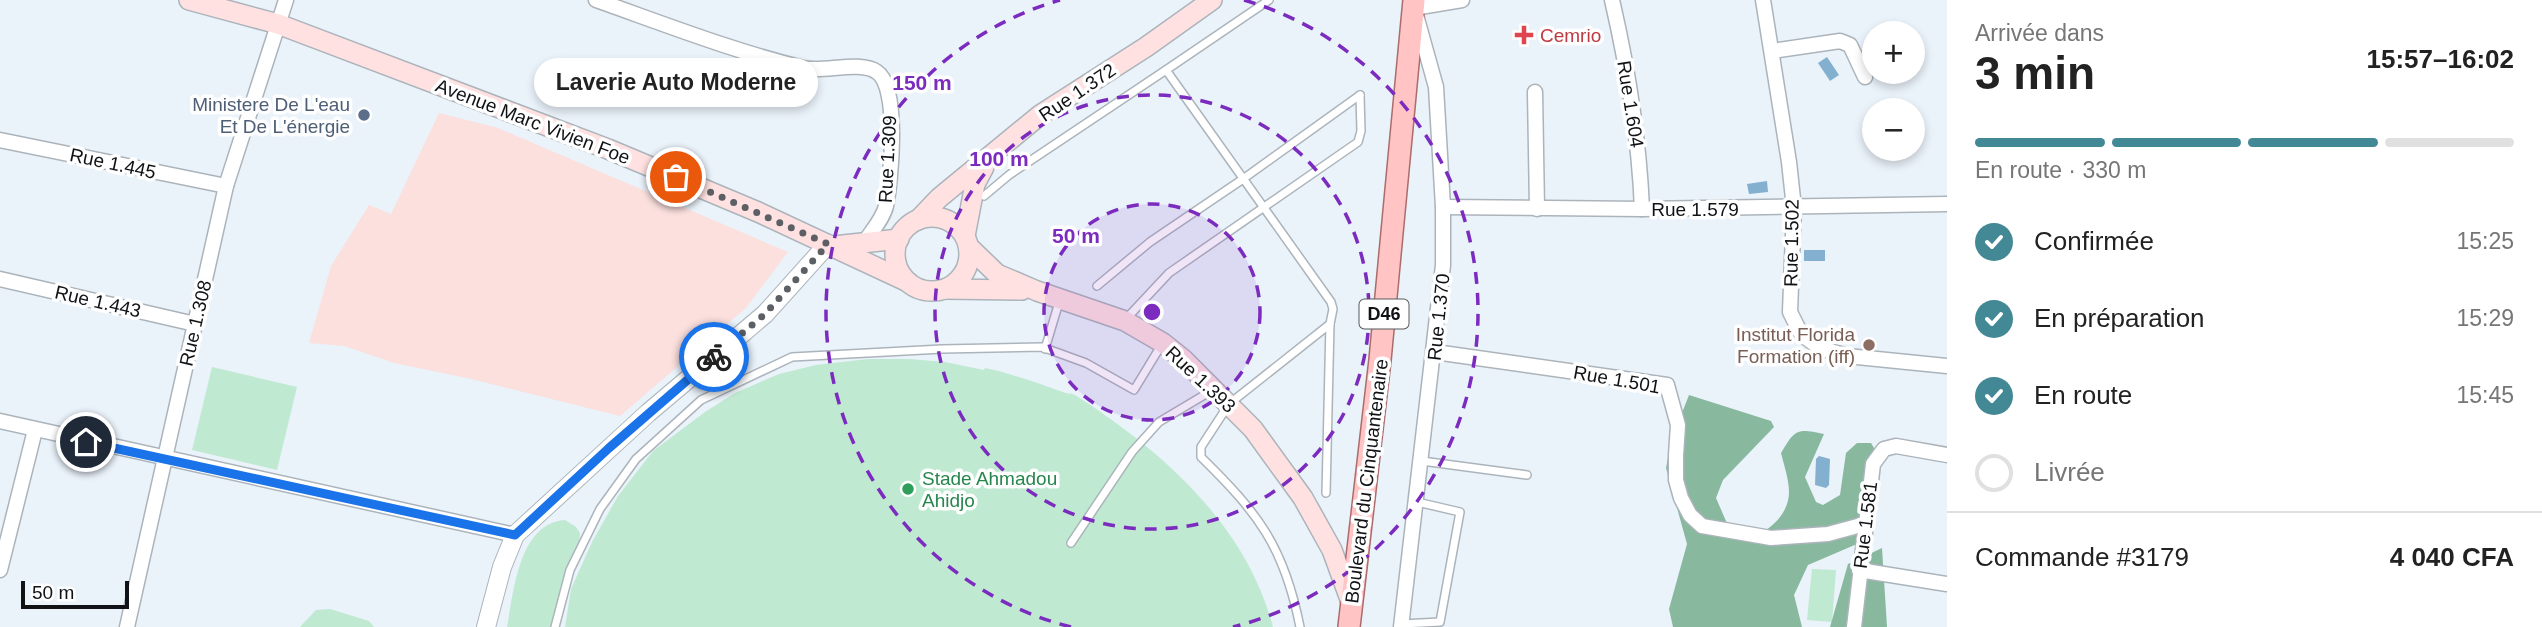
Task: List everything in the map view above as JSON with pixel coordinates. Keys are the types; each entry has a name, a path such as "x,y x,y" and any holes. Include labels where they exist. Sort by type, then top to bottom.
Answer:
{"main road":[{"name":"Avenue Marc Vivien Foe","path":"189,0 278,24 619,154 831,245 908,282"},
{"name":"Rue 1.372","path":"918,220 939,198 1040,115 1146,47 1212,0"},
{"name":"Boulevard du Cinquantenaire","path":"1349,627 1380,360 1414,4"},
{"path":"945,289 965,273 970,256 967,241 975,184 989,157"},
{"path":"967,241 956,225 944,219 931,217 918,220 907,227 899,239 895,257 897,267 908,282 929,292 996,288 1037,291"},
{"path":"831,245 899,239"},
{"name":"Rue 1.393","path":"967,241 997,274 1037,291 1125,321 1163,343 1214,389 1253,429 1303,498 1332,550 1351,602"}],"street":[{"name":"Rue 1.308","path":"127,627 226,186 286,0"},
{"name":"Rue 1.309","path":"596,0 747,52 807,69 859,68 875,70 883,77 889,94 891,119 889,180 885,209 864,243"},
{"path":"1414,4 1462,0"},
{"name":"Rue 1.604","path":"1612,0 1629,82 1640,155 1642,209"},
{"name":"Rue 1.502","path":"1763,0 1794,208 1790,312 1801,334 1820,348 1847,356 1947,366"},
{"name":"Rue 1.370","path":"1402,626 1443,265 1444,207 1436,88 1414,4"},
{"path":"1772,51 1840,41 1850,45 1862,71"},
{"path":"1535,92 1537,209"},
{"name":"Rue 1.445","path":"0,140 226,186"},
{"name":"Rue 1.579","path":"1444,207 1642,209 1947,204"},
{"path":"485,627 502,567 515,535 648,413 765,314 831,245"},
{"name":"Rue 1.443","path":"0,279 195,324"},
{"name":"Rue 1.501","path":"1435,352 1668,385 1678,425 1676,480 1690,515 1702,526 1771,538 1828,534 1865,524"},
{"path":"0,421 515,535"},
{"path":"0,570 35,430"},
{"name":"Rue 1.581","path":"1857,625 1859,570 1872,464 1884,449 1896,446 1947,454"},
{"path":"1859,570 1947,584"}],"lane":[{"path":"984,196 1009,175 1269,0"},
{"path":"1166,70 1331,302 1333,309 1330,324 1326,493"},
{"path":"1097,286 1150,242 1360,94 1361,131 1358,142 1168,273 1125,321"},
{"path":"1045,349 1061,299"},
{"path":"1300,627 1286,572 1270,539 1245,501 1201,457 1201,447 1229,404 1330,324"},
{"path":"555,627 569,570 600,509 636,459 701,400 792,357 942,349 1045,349 1086,363 1134,390 1163,343"},
{"path":"1071,543 1132,452 1159,422 1214,389"},
{"path":"1422,461 1527,475"},
{"path":"1402,626 1440,622 1460,512 1417,502"}],"shaded area":[{"path":"439,113 498,128 788,252 746,308 620,416 394,363 344,346 309,343 331,266 369,205 391,214"}],"green space":[{"name":"Stade Ahmadou Ahidjo","path":"868,359 909,359 945,362 984,370 985,368 1075,395 1138,440 1196,493 1243,555 1260,590 1273,627 565,627 571,589 592,542 618,496 653,451 735,393 779,374 816,365"},
{"path":"212,367 297,387 277,470 192,450"},
{"path":"1689,395 1771,421 1774,427 1723,480 1716,498 1729,528 1752,538 1772,526 1786,507 1789,487 1781,453 1798,432 1824,434 1805,477 1816,502 1823,505 1840,495 1846,453 1857,443 1871,443 1874,448 1865,524 1857,544 1808,565 1794,595 1802,627 1673,627 1669,609 1687,544 1666,468 1671,441"},
{"path":"565,520 580,533 579,548 564,601 560,627 507,627 516,578 528,546 538,533 550,524"},
{"path":"1882,548 1887,627 1830,627 1848,564"},
{"path":"1812,569 1836,570 1832,622 1807,620"},
{"path":"330,609 369,621 374,627 300,627 316,610"}],"water":[{"path":"1827,57 1839,75 1830,81 1818,63"},
{"path":"1767,181 1768,192 1749,194 1747,184"},
{"path":"1804,250 1825,250 1825,261 1804,261"},
{"path":"1819,456 1830,459 1829,485 1826,488 1815,485 1816,459"}],"way so far":[{"path":"676,177 828,244 765,314 714,357"}],"place":[{"name":"Cemrio","path":"1524,35"},
{"name":"Ministere De L'eau Et De L'énergie","path":"364,115"},
{"name":"Laverie Auto Moderne","path":"676,177"},
{"name":"Institut Florida Formation (iff)","path":"1869,345"},
{"name":"Stade Ahmadou Ahidjo","path":"908,489"}],"route":[{"path":"86,442 515,535 648,413 714,357"}]}
